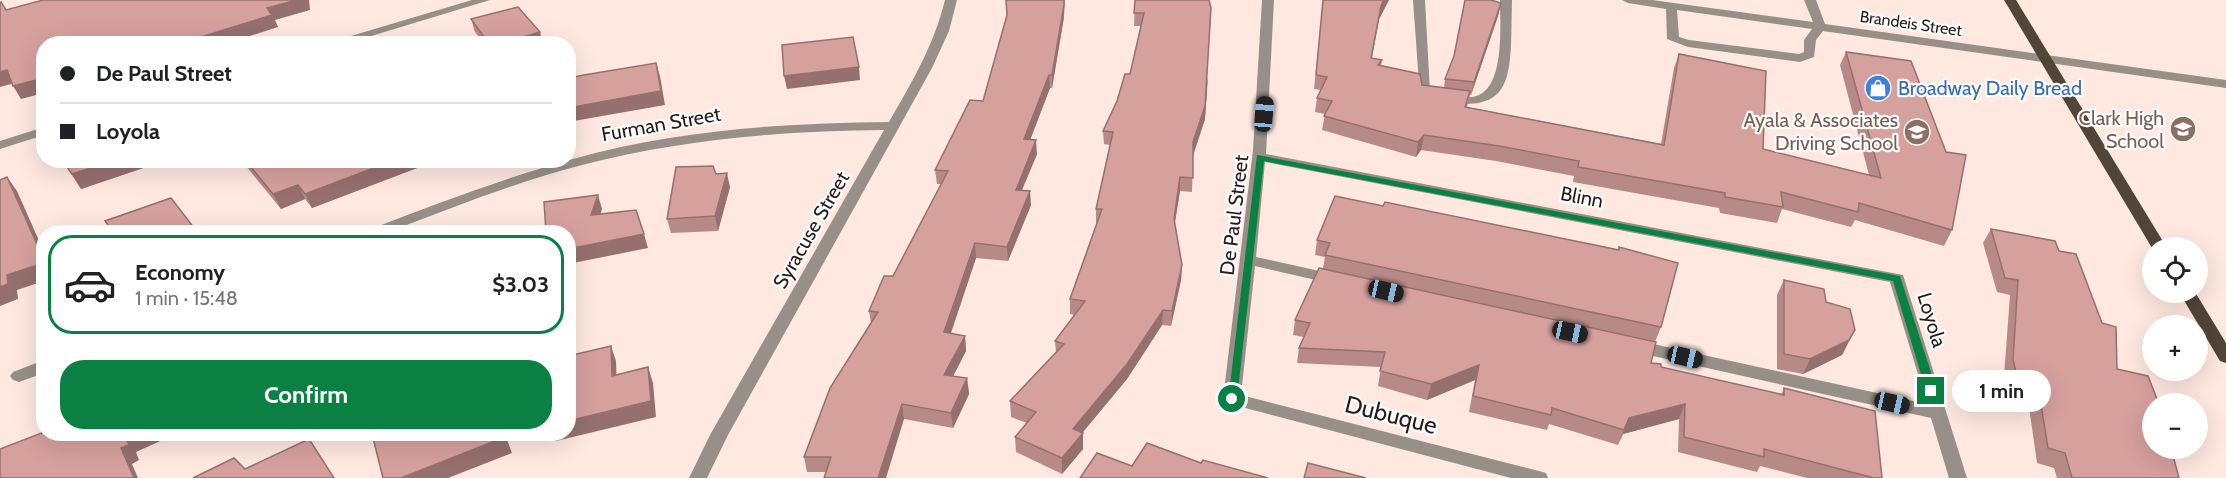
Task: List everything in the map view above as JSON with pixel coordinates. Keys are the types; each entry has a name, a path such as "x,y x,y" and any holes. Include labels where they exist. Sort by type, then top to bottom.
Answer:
{"main road":[{"path":"2010,0 2153,237"},
{"path":"2194,303 2226,357"}],"street":[{"path":"358,36 484,0"},
{"name":"Syracuse Street","path":"698,478 719,435 894,126 943,31 951,0"},
{"name":"De Paul Street","path":"1232,399 1266,93 1268,0"},
{"path":"1419,0 1424,94 1466,103 1489,98 1502,82 1506,0"},
{"name":"Brandeis Street","path":"1628,0 2226,84"},
{"path":"1671,6 1673,39 1688,44 1800,58 1810,54 1810,40 1820,27 1810,0"},
{"name":"Furman Street","path":"576,163 657,144 763,130 832,126 894,126"},
{"path":"0,145 36,134"},
{"name":"Blinn","path":"1260,157 1897,279"},
{"name":"Furman Street","path":"395,225 493,188 556,168"},
{"path":"1248,260 1353,283"},
{"name":"Loyola","path":"1897,279 1958,478"},
{"path":"1623,343 1938,413"},
{"path":"19,376 36,369"},
{"name":"Dubuque","path":"1232,399 1539,478"}],"building":[{"path":"43,0 297,0 267,8 272,15 204,36 36,36 36,80 13,86 7,70 0,72 1,2 6,10"},
{"path":"1006,0 1064,0 1064,5 1052,75 1049,75 1024,139 1036,140 1016,190 1030,191 1007,247 975,243 944,332 965,336 944,375 967,378 951,413 902,404 878,478 824,478 831,457 804,457 830,388 878,312 869,311 884,276 893,276 948,171 935,170 970,100 983,101 1007,15"},
{"path":"1135,0 1209,0 1211,8 1205,106 1193,142 1193,178 1180,177 1174,219 1182,265 1172,311 1163,310 1127,364 1073,429 1083,433 1062,458 1015,437 1036,412 1010,401 1064,344 1055,341 1085,301 1070,299 1102,209 1096,209 1113,132 1103,131 1117,101 1125,74 1130,74 1144,13 1134,13"},
{"path":"1323,0 1384,0 1371,58 1382,60 1378,65 1420,74 1422,85 1470,91 1465,107 1664,145 1679,54 1766,71 1763,149 1881,178 1846,52 1911,61 1946,152 1966,155 1952,230 1859,203 1858,212 1781,192 1783,207 1725,197 1725,193 1578,167 1579,161 1499,146 1424,135 1418,142 1324,116 1332,101 1317,98 1327,77 1316,75"},
{"path":"1465,0 1491,0 1501,3 1474,82 1445,79 1454,56"},
{"path":"518,7 540,32 527,36 483,36 471,19"},
{"path":"853,37 859,67 784,76 782,45"},
{"path":"656,63 661,91 576,107 576,77"},
{"path":"713,166 716,174 727,173 715,216 667,219 676,167"},
{"path":"68,168 91,168 72,174"},
{"path":"252,168 374,168 305,194 298,185 273,194"},
{"path":"7,177 36,242 36,266 7,275 8,284 0,287 0,180"},
{"path":"598,195 591,215 636,210 644,234 576,247 576,225 546,225 544,202"},
{"path":"1335,196 1383,206 1385,202 1619,250 1619,247 1678,263 1661,327 1325,255 1330,243 1317,240"},
{"path":"171,198 192,225 108,225 105,221"},
{"path":"1991,229 2055,241 2059,251 2076,254 2102,323 2116,327 2117,369 2142,375 2142,381 2150,381 2155,393 2142,393 2142,459 2174,459 2179,478 2072,478 2065,453 2048,448 2039,392 2020,388 2013,360 2018,280 2005,278"},
{"path":"1319,268 1656,342 1651,363 1661,364 1661,367 1784,395 1784,388 1875,411 1882,478 1874,478 1764,449 1764,457 1684,437 1685,404 1629,418 1624,430 1552,408 1551,415 1473,396 1479,365 1431,384 1380,371 1385,352 1299,348 1310,323 1295,320"},
{"path":"1784,280 1824,289 1826,302 1850,309 1855,330 1849,340 1810,359 1784,354"},
{"path":"611,346 612,376 648,367 651,401 576,419 576,354"},
{"path":"36,435 36,441 127,441 129,445 121,448 134,478 0,478 0,449"},
{"path":"305,441 310,441 334,478 193,478 234,458 245,469"},
{"path":"374,441 495,441 401,478 383,478"},
{"path":"1147,443 1201,463 1203,460 1268,478 1080,478 1097,453 1132,466"},
{"path":"1308,463 1366,478 1304,478"}],"place":[{"name":"Broadway Daily Bread","path":"1878,88"},
{"name":"Clark High School","path":"2183,129"},
{"name":"Ayala & Associates Driving School","path":"1917,132"}],"route":[{"path":"1232,399 1260,157 1897,279 1931,391"}]}
